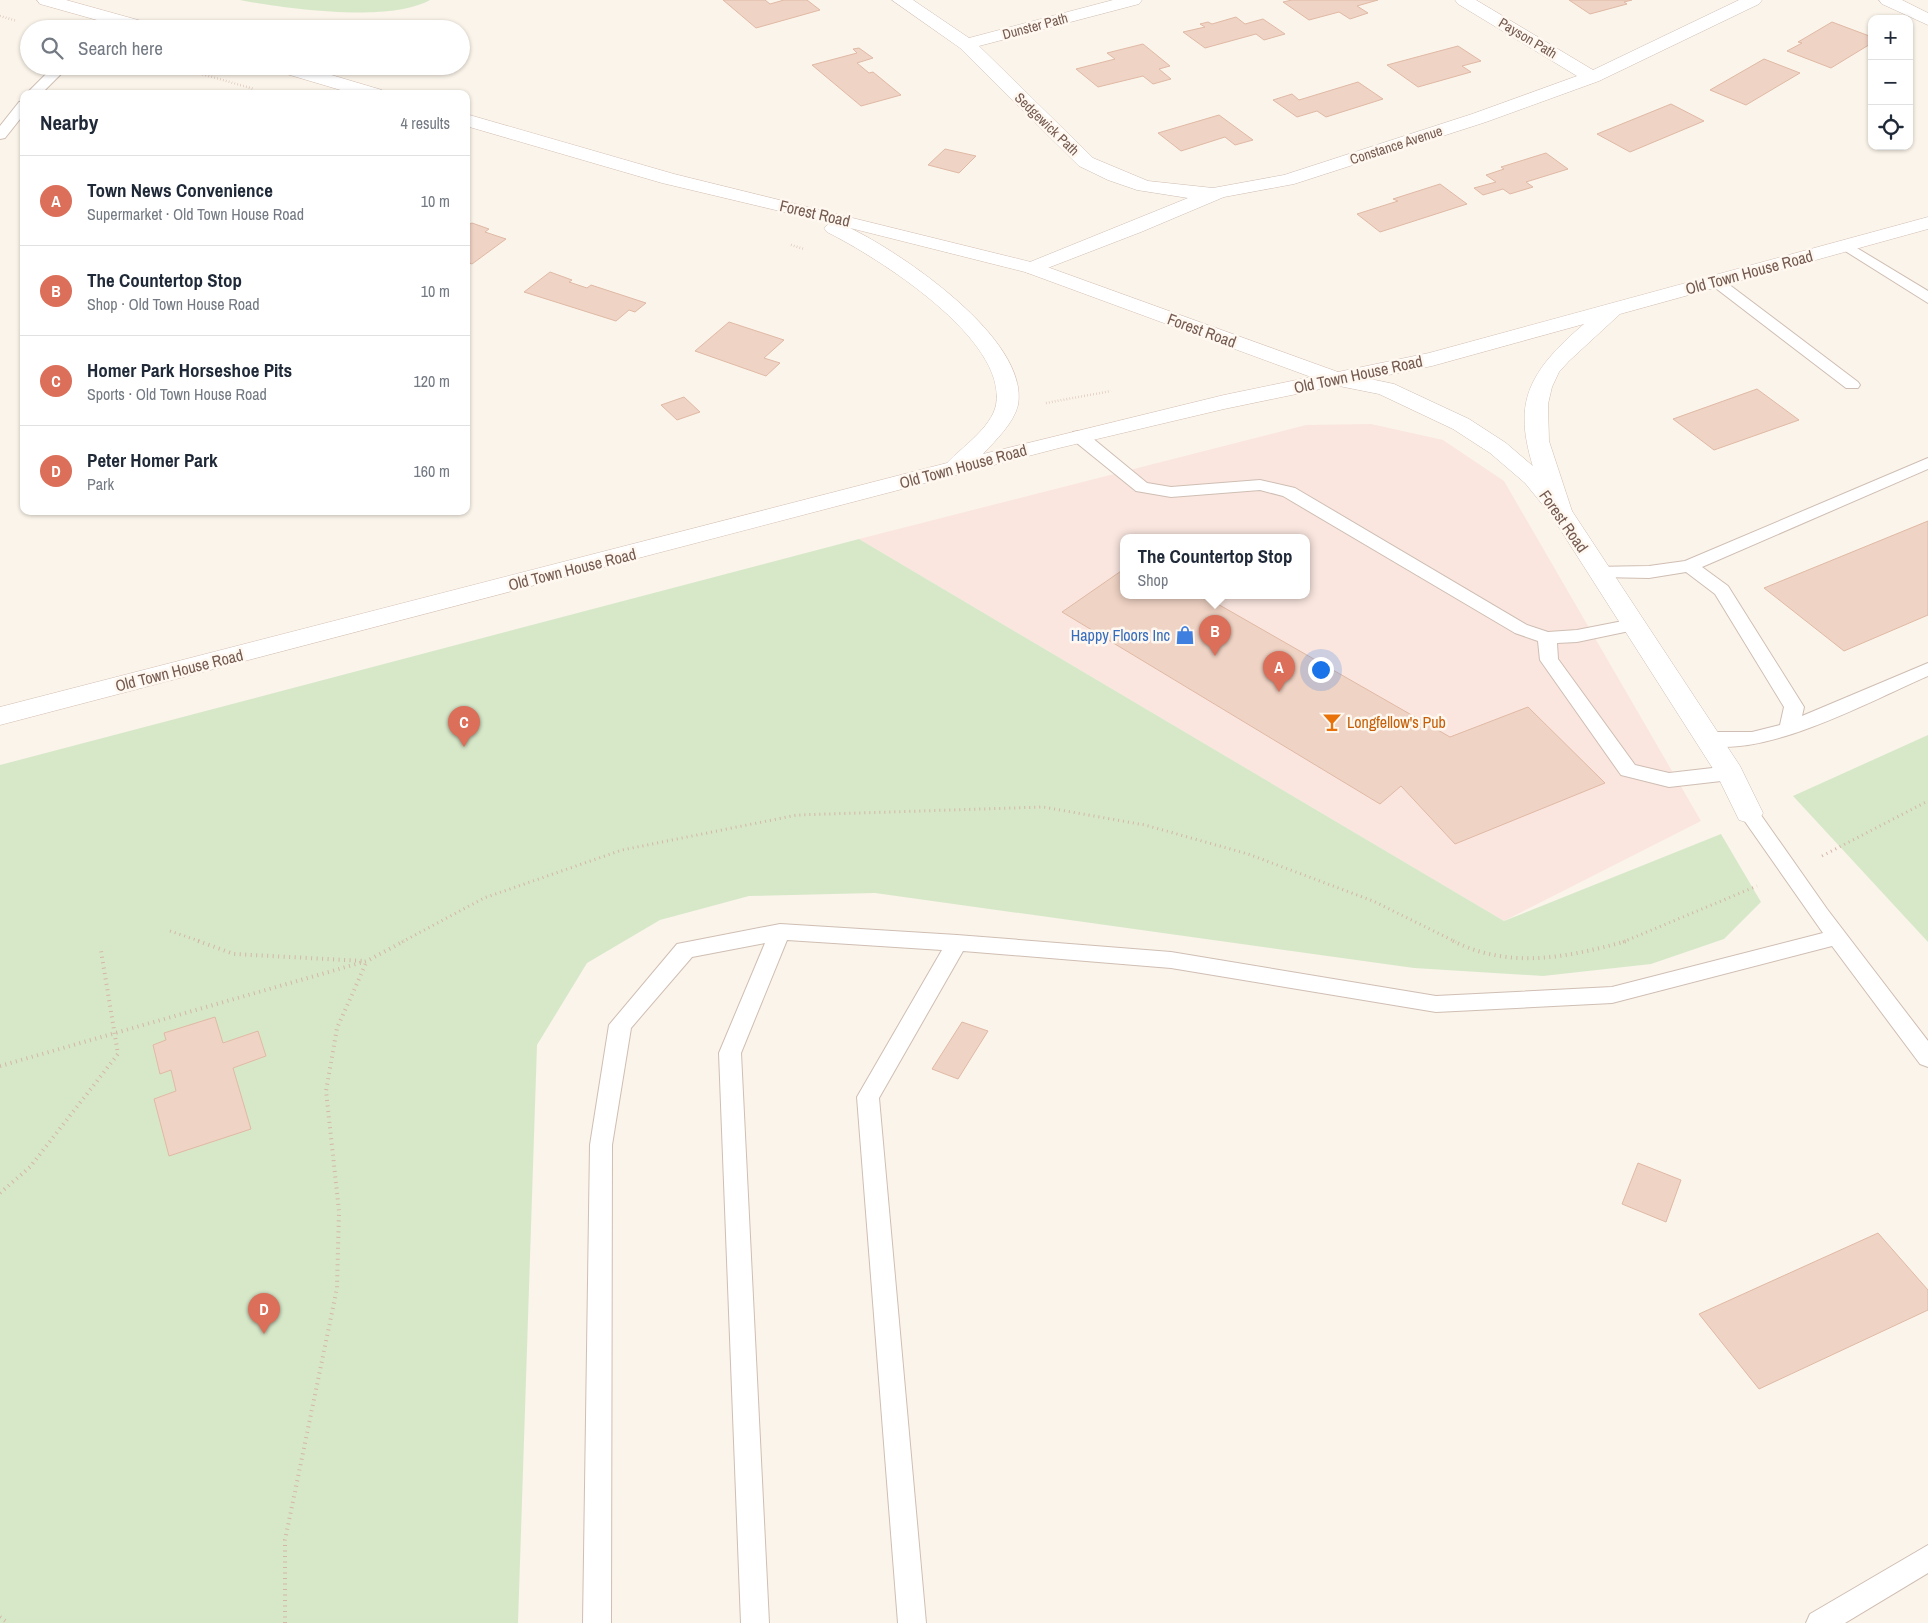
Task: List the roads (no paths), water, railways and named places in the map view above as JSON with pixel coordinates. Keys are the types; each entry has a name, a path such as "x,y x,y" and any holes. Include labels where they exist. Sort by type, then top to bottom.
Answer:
{"main road":[{"path":"46,0 103,20"},
{"name":"Sedgewick Path","path":"901,0 966,44 1086,162 1108,174 1163,192 1219,192"},
{"name":"Dunster Path","path":"966,44 1133,0"},
{"name":"Payson Path","path":"1464,0 1592,77"},
{"name":"Constance Avenue","path":"1032,268 1219,192 1254,187 1314,171 1478,118 1592,77 1754,0"},
{"path":"1888,0 1928,20"},
{"path":"311,75 361,90"},
{"name":"Forest Road","path":"470,121 669,179 1032,268 1337,379 1386,389 1461,424 1498,448 1533,478 1560,511 1730,773 1749,814"},
{"path":"780,205 841,231 881,254 926,285 970,324 994,355 1009,383 1007,406 995,425 954,469"},
{"name":"Old Town House Road","path":"0,716 1079,436 1224,402 1432,359 1613,310 1714,280 1928,223"},
{"path":"1560,511 1543,463 1536,419 1537,396 1548,371 1613,310"}],"lane":[{"path":"37,90 53,75"},
{"path":"0,135 20,110"},
{"path":"1847,246 1928,298"},
{"path":"1714,280 1852,385"},
{"path":"1079,436 1142,487 1171,492 1260,485 1289,492 1521,629 1547,638 1576,636 1633,625"},
{"path":"1599,571 1649,572 1689,566 1928,463"},
{"path":"1689,566 1722,590 1794,707 1788,729"},
{"path":"1547,638 1548,660 1628,770 1669,780 1730,773"},
{"path":"1707,739 1752,739 1788,729 1928,669"},
{"path":"1749,814 1928,1058"},
{"path":"597,1623 601,1146 620,1025 685,950 780,932 956,943 1171,960 1436,1004 1612,994 1837,936"},
{"path":"756,1623 730,1053 780,932"},
{"path":"912,1623 868,1097 956,943"},
{"path":"1825,1622 1928,1558"}],"place":[{"name":"Happy Floors Inc","path":"1185,635"},
{"name":"The Countertop Stop","path":"1215,656"},
{"name":"Town News Convenience","path":"1279,692"},
{"name":"Longfellow's Pub","path":"1332,722"},
{"name":"Homer Park Horseshoe Pits","path":"464,747"},
{"name":"Peter Homer Park","path":"264,1334"}]}
